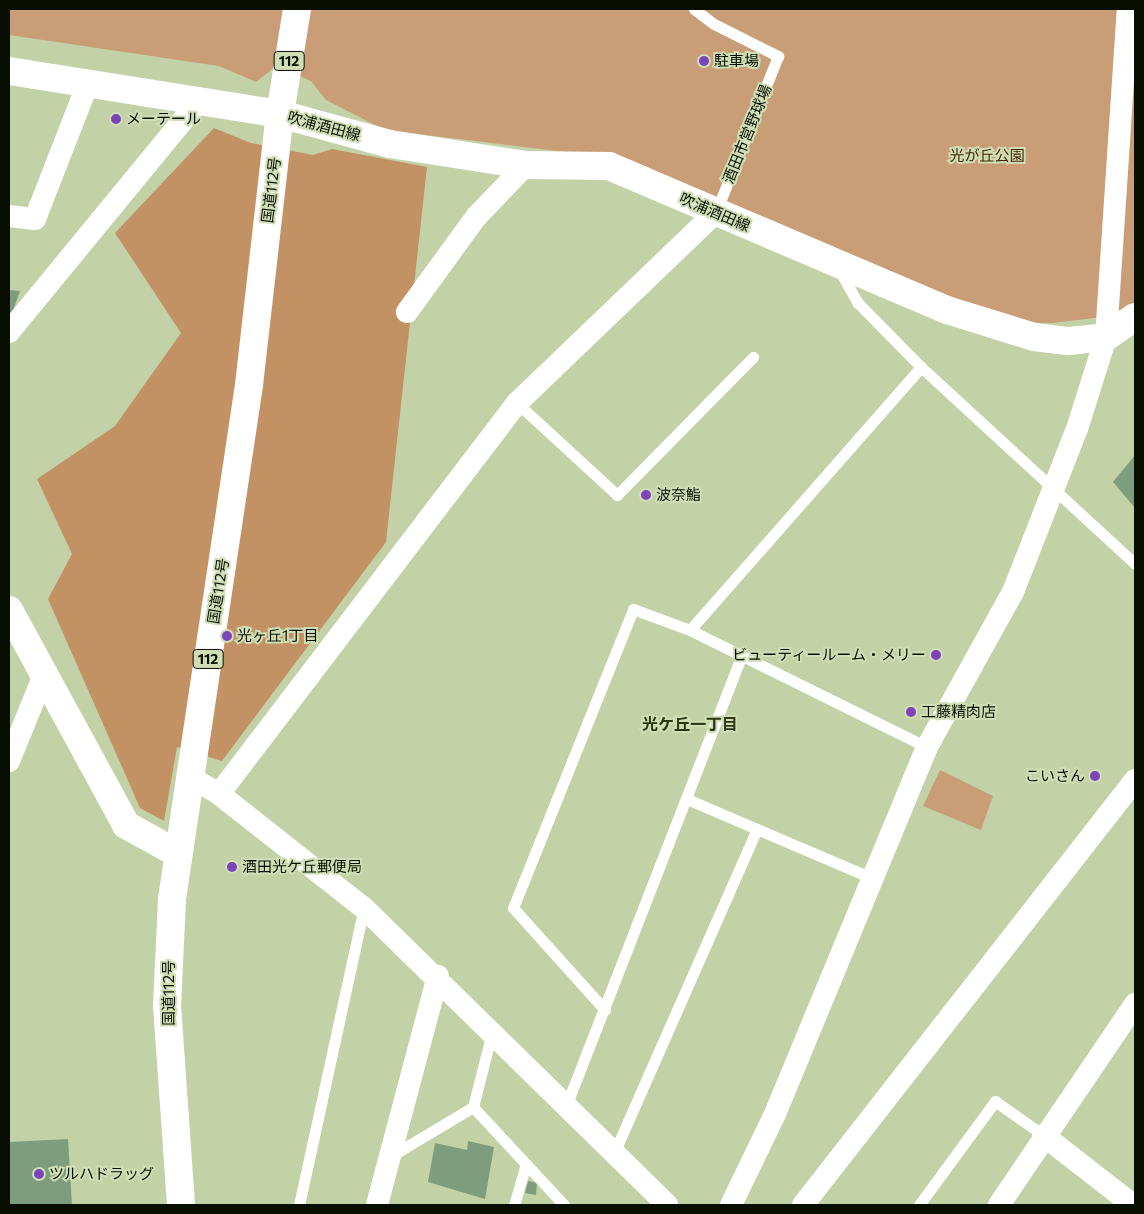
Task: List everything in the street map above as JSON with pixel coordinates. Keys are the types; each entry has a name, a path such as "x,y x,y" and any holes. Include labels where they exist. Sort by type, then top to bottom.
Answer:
{"main road":[{"name":"国道112号","path":"181,1205 167,1006 177,853 249,385 280,114 297,9"},
{"name":"吹浦酒田線","path":"9,71 280,114 390,144 526,165 609,166 947,310 1034,337 1069,341 1106,337 1135,317"},
{"path":"9,610 126,825 177,853"}],"street":[{"path":"731,1205 874,879 927,747 1013,592 1054,487 1106,337 1128,9"},
{"path":"9,216 35,219 88,84"},
{"path":"9,332 198,101"},
{"path":"407,312 476,217 526,165"},
{"path":"219,794 517,403 716,212"},
{"path":"9,762 44,675"},
{"path":"190,777 219,794 364,908 438,976 667,1205"},
{"path":"803,1205 1135,780"},
{"path":"376,1205 438,976"},
{"path":"999,1205 1043,1135 1135,1004"},
{"path":"1043,1135 1133,1205"}],"lane":[{"name":"酒田市営野球場","path":"694,9 714,24 778,56 716,212"},
{"path":"836,263 858,303 921,368 1054,487 1135,564"},
{"path":"517,403 617,495 754,357"},
{"path":"690,630 921,368"},
{"path":"605,1010 513,908 633,609 690,630 741,658 927,747"},
{"path":"566,1106 741,658"},
{"path":"686,799 874,879"},
{"path":"614,1153 758,829"},
{"path":"300,1205 364,908"},
{"path":"388,1158 473,1108 492,1032"},
{"path":"919,1205 995,1101 1043,1135"},
{"path":"473,1108 564,1205"},
{"path":"514,1205 526,1164"}],"green space":[{"name":"光が丘公園","path":"9,9 1135,9 1135,313 1053,323 1004,322 606,157 385,130 326,100 311,81 276,66 256,82 219,66 9,35"},
{"path":"940,770 993,796 981,830 923,806"}],"shaded area":[{"path":"214,128 251,143 313,155 332,149 427,167 386,542 222,761 177,747 164,821 140,808 48,599 72,554 37,479 115,426 181,333 115,233"}],"building":[{"path":"9,290 20,291 9,322"},
{"path":"1135,455 1135,508 1113,482"},
{"name":"ツルハドラッグ","path":"68,1139 72,1205 9,1205 9,1142"},
{"path":"468,1141 494,1147 485,1199 428,1182 435,1143 467,1150"},
{"path":"528,1181 537,1183 536,1195 525,1193"}],"place":[{"name":"駐車場","path":"704,61"},
{"name":"メーテール","path":"116,119"},
{"name":"波奈鮨","path":"646,495"},
{"name":"光ヶ丘1丁目","path":"227,636"},
{"name":"ビューティールーム・メリー","path":"936,655"},
{"name":"工藤精肉店","path":"911,712"},
{"name":"こいさん","path":"1095,776"},
{"name":"酒田光ケ丘郵便局","path":"232,867"},
{"name":"ツルハドラッグ","path":"39,1174"}],"district":[{"name":"光ケ丘一丁目","path":"690,724"}]}
